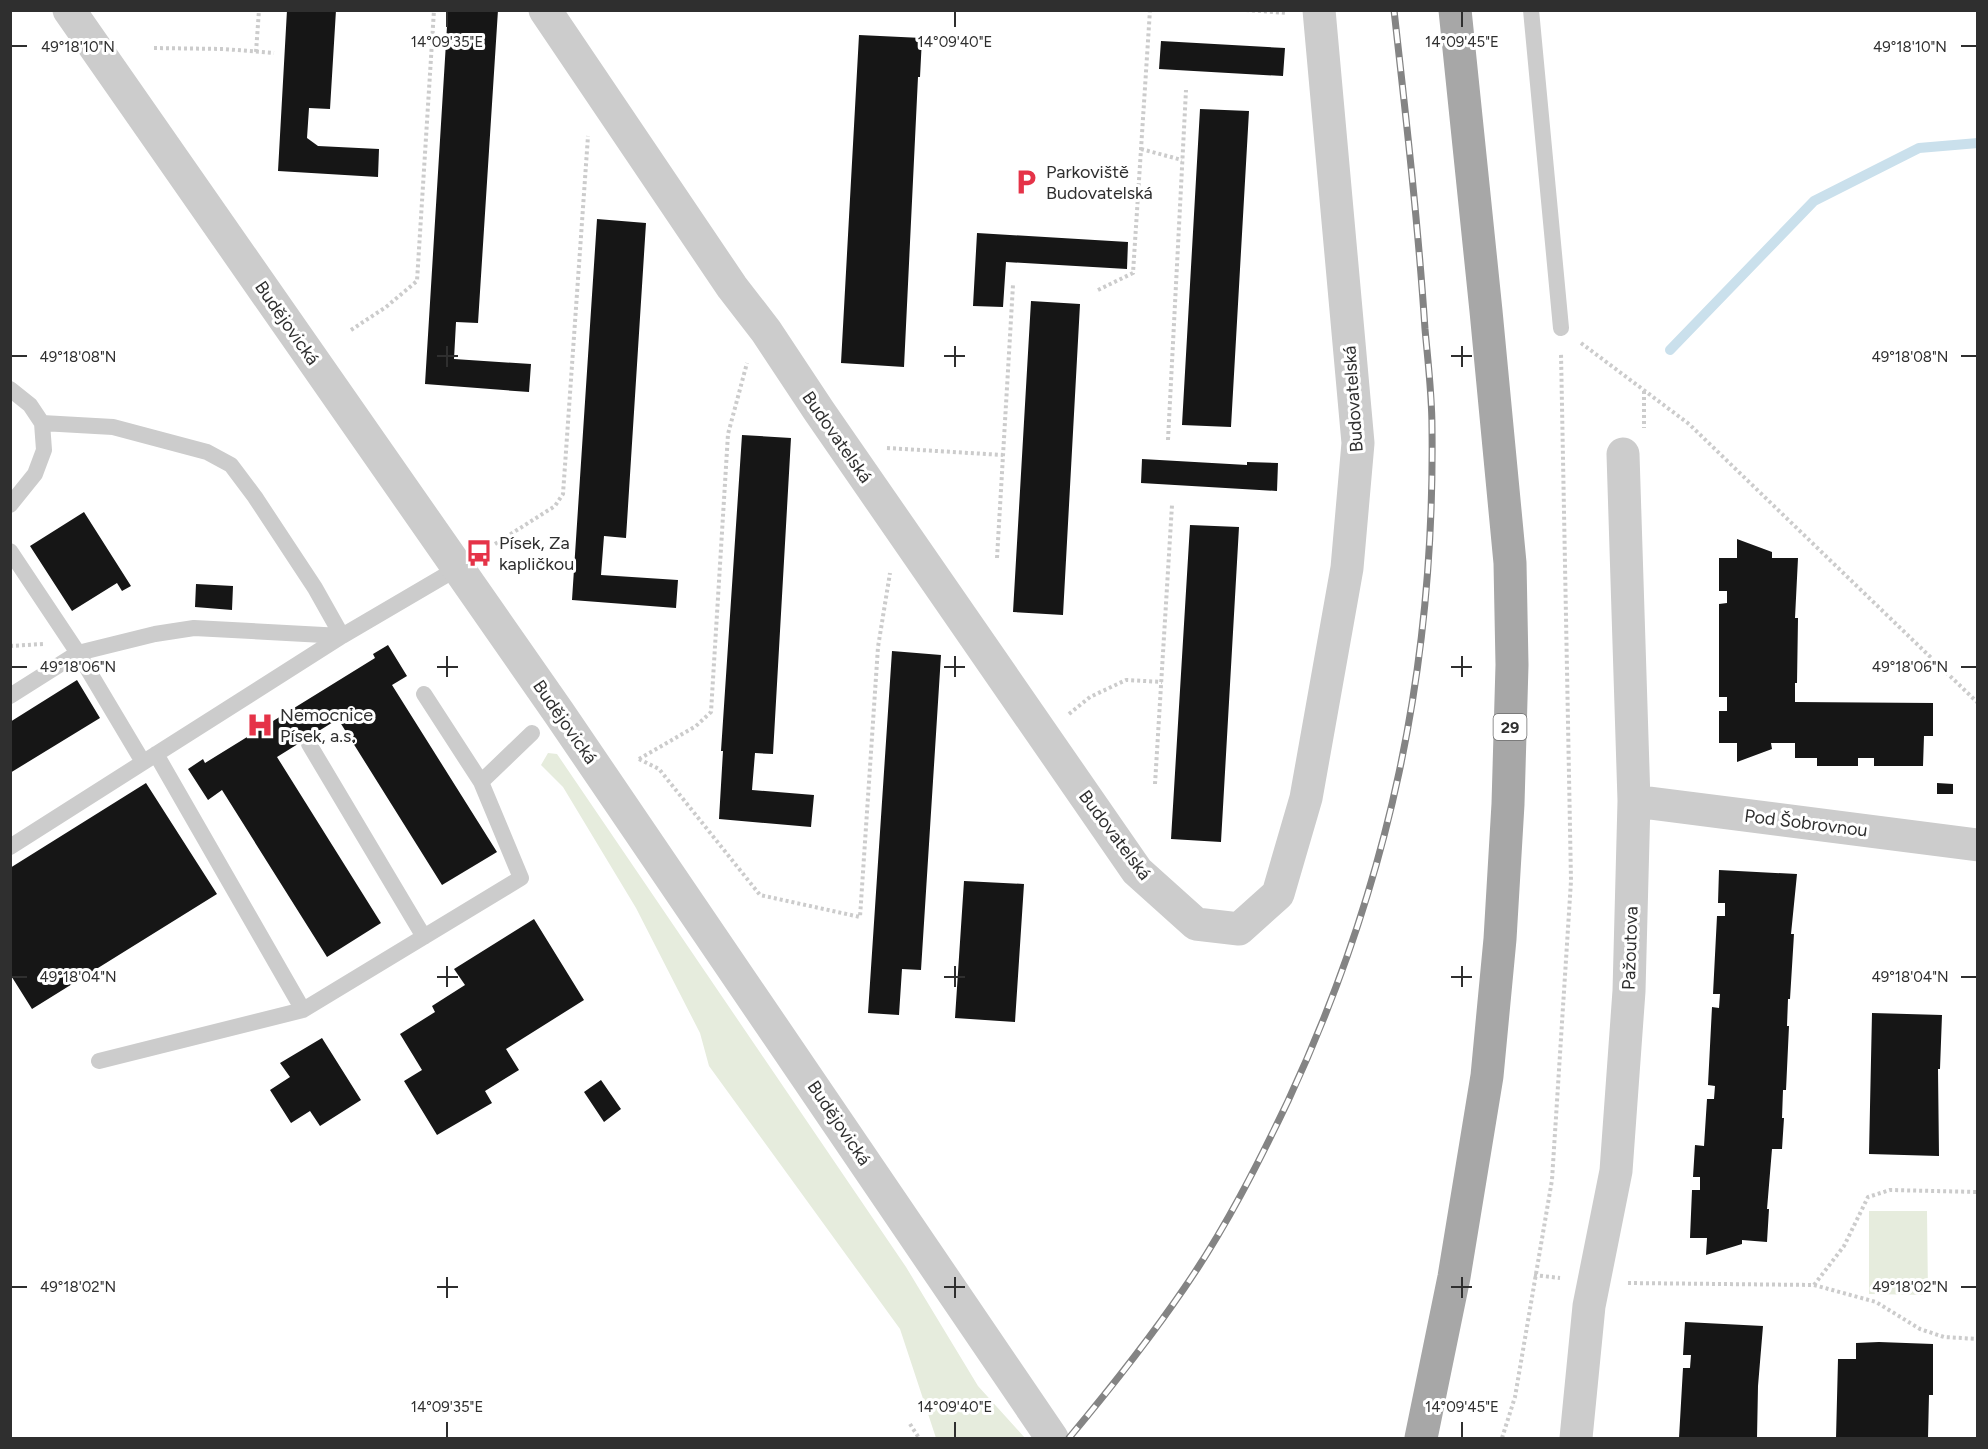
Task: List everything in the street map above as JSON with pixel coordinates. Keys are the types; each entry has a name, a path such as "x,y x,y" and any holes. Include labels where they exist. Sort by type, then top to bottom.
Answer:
{"main road":[{"name":"29","path":"1421,1438 1454,1277 1487,1076 1500,939 1508,804 1512,665 1509,552 1455,10"}],"street":[{"name":"Budějovická","path":"69,10 614,793 1052,1438"},
{"name":"Budovatelská","path":"545,10 732,287 766,331 1137,871 1196,924 1239,929 1278,894 1306,798 1345,579 1358,443 1319,13"},
{"name":"Pažoutova","path":"1576,1438 1590,1306 1616,1171 1629,991 1634,801 1623,454"},
{"name":"Pod Šobrovnou","path":"1634,801 1977,845"}],"lane":[{"path":"1531,10 1561,328"},
{"path":"10,390 30,405 42,423 44,450 35,474 10,505"},
{"path":"42,423 113,427 207,452 231,465 315,588 342,636"},
{"path":"10,551 150,758 303,1010"},
{"path":"10,847 342,636 458,568"},
{"path":"10,696 78,652 154,633 194,628 342,636"},
{"path":"99,1061 303,1010 521,878 481,782 424,694"},
{"path":"481,782 532,734"},
{"path":"309,744 424,937"}],"path":[{"path":"256,52 259,10"},
{"path":"351,330 386,308 417,281 434,10"},
{"path":"1098,290 1133,273 1149,10"},
{"path":"1246,10 1319,13"},
{"path":"154,48 274,53"},
{"path":"1168,440 1186,90"},
{"path":"495,544 555,506 563,495 588,132"},
{"path":"1141,149 1182,160"},
{"path":"997,558 1013,285"},
{"path":"1561,328 1689,424 1977,703"},
{"path":"1502,1438 1515,1397 1551,1180 1571,881 1561,328"},
{"path":"766,331 753,340 729,434 711,712 696,726 639,759 660,769 760,895 860,917 878,647 895,543 905,534"},
{"path":"886,448 1003,455"},
{"path":"1155,784 1172,505"},
{"path":"1050,746 1090,697 1126,680 1162,682"},
{"path":"1814,1285 1844,1246 1868,1197 1890,1190 1977,1192"},
{"path":"1534,1275 1594,1282 1814,1285 1876,1302 1920,1329 1944,1337 1977,1339"},
{"path":"910,1424 919,1438"}],"green space":[{"path":"548,753 557,754 906,1267 978,1386 1025,1438 936,1438 900,1329 709,1066 700,1033 636,908 563,787 541,765"},
{"path":"1869,1211 1927,1211 1928,1295 1869,1294"}],"building":[{"path":"287,10 336,10 330,109 309,108 307,138 318,146 379,149 378,177 278,171"},
{"path":"448,10 498,10 478,323 456,322 454,359 531,364 529,392 425,384"},
{"path":"859,35 922,38 920,77 918,77 904,367 841,363"},
{"path":"1161,41 1285,48 1283,76 1159,69"},
{"path":"1200,109 1249,111 1231,427 1182,425"},
{"path":"597,219 646,223 626,538 604,536 601,575 678,580 676,608 572,600"},
{"path":"977,233 1128,242 1127,269 1006,262 1003,307 973,306"},
{"path":"1031,301 1080,304 1063,615 1013,612"},
{"path":"742,435 791,438 773,754 755,753 752,790 814,795 811,827 719,819 723,751 721,751"},
{"path":"1142,459 1247,465 1247,462 1278,463 1277,491 1141,483"},
{"path":"84,512 131,586 122,591 117,583 72,611 30,546"},
{"path":"1190,525 1239,527 1221,842 1171,839"},
{"path":"1737,539 1772,552 1772,558 1798,558 1795,702 1933,703 1933,736 1924,736 1923,766 1874,766 1874,758 1858,758 1858,766 1817,766 1817,758 1795,758 1795,743 1771,743 1772,749 1737,762 1737,743 1719,743 1719,711 1727,711 1727,697 1719,697 1719,604 1727,603 1727,591 1719,591 1719,558 1737,558"},
{"path":"196,584 233,586 232,610 195,607"},
{"path":"388,645 407,676 392,685 497,852 442,885 338,719 277,757 381,923 327,957 222,790 208,800 188,769 203,759 205,763 375,658 373,654"},
{"path":"892,651 941,655 921,970 902,969 899,1015 868,1013"},
{"path":"77,680 100,718 10,773 10,722"},
{"path":"146,783 217,894 32,1009 10,974 10,868"},
{"path":"1937,783 1953,784 1953,794 1937,794"},
{"path":"1719,870 1797,874 1791,934 1794,934 1790,999 1788,999 1787,1026 1789,1026 1786,1090 1783,1090 1782,1149 1772,1149 1767,1242 1742,1240 1742,1244 1706,1255 1707,1238 1690,1238 1692,1190 1700,1190 1700,1177 1693,1177 1695,1145 1704,1146 1707,1099 1714,1099 1715,1086 1708,1085 1712,1007 1719,1008 1720,994 1713,994 1717,916 1725,916 1725,903 1718,903"},
{"path":"964,881 1024,884 1015,1022 955,1018"},
{"path":"534,919 584,1000 506,1049 519,1070 485,1091 492,1103 437,1135 404,1081 422,1070 400,1034 435,1012 432,1006 465,985 454,969"},
{"path":"1872,1013 1942,1015 1940,1069 1938,1069 1939,1156 1869,1154"},
{"path":"322,1038 361,1100 320,1126 310,1111 291,1123 270,1090 290,1077 280,1063"},
{"path":"601,1080 621,1109 604,1122 584,1092"},
{"path":"1685,1322 1763,1326 1757,1438 1679,1438 1683,1368 1690,1368 1691,1355 1683,1355"},
{"path":"1856,1343 1933,1344 1933,1395 1929,1395 1928,1438 1836,1438 1838,1359 1856,1359"}],"waterway":[{"path":"1670,350 1814,201 1919,148 1978,143"}],"railway":[{"path":"1069,1438 1157,1326 1200,1265 1265,1148 1323,1020 1354,938 1379,856 1399,773 1414,689 1425,603 1431,517 1432,428 1431,391 1415,210 1394,10"}],"place":[{"name":"Parkoviště Budovatelská","path":"1026,182"},
{"name":"Písek, Za kapličkou","path":"479,553"},
{"name":"Nemocnice Písek, a.s.","path":"260,725"}]}
